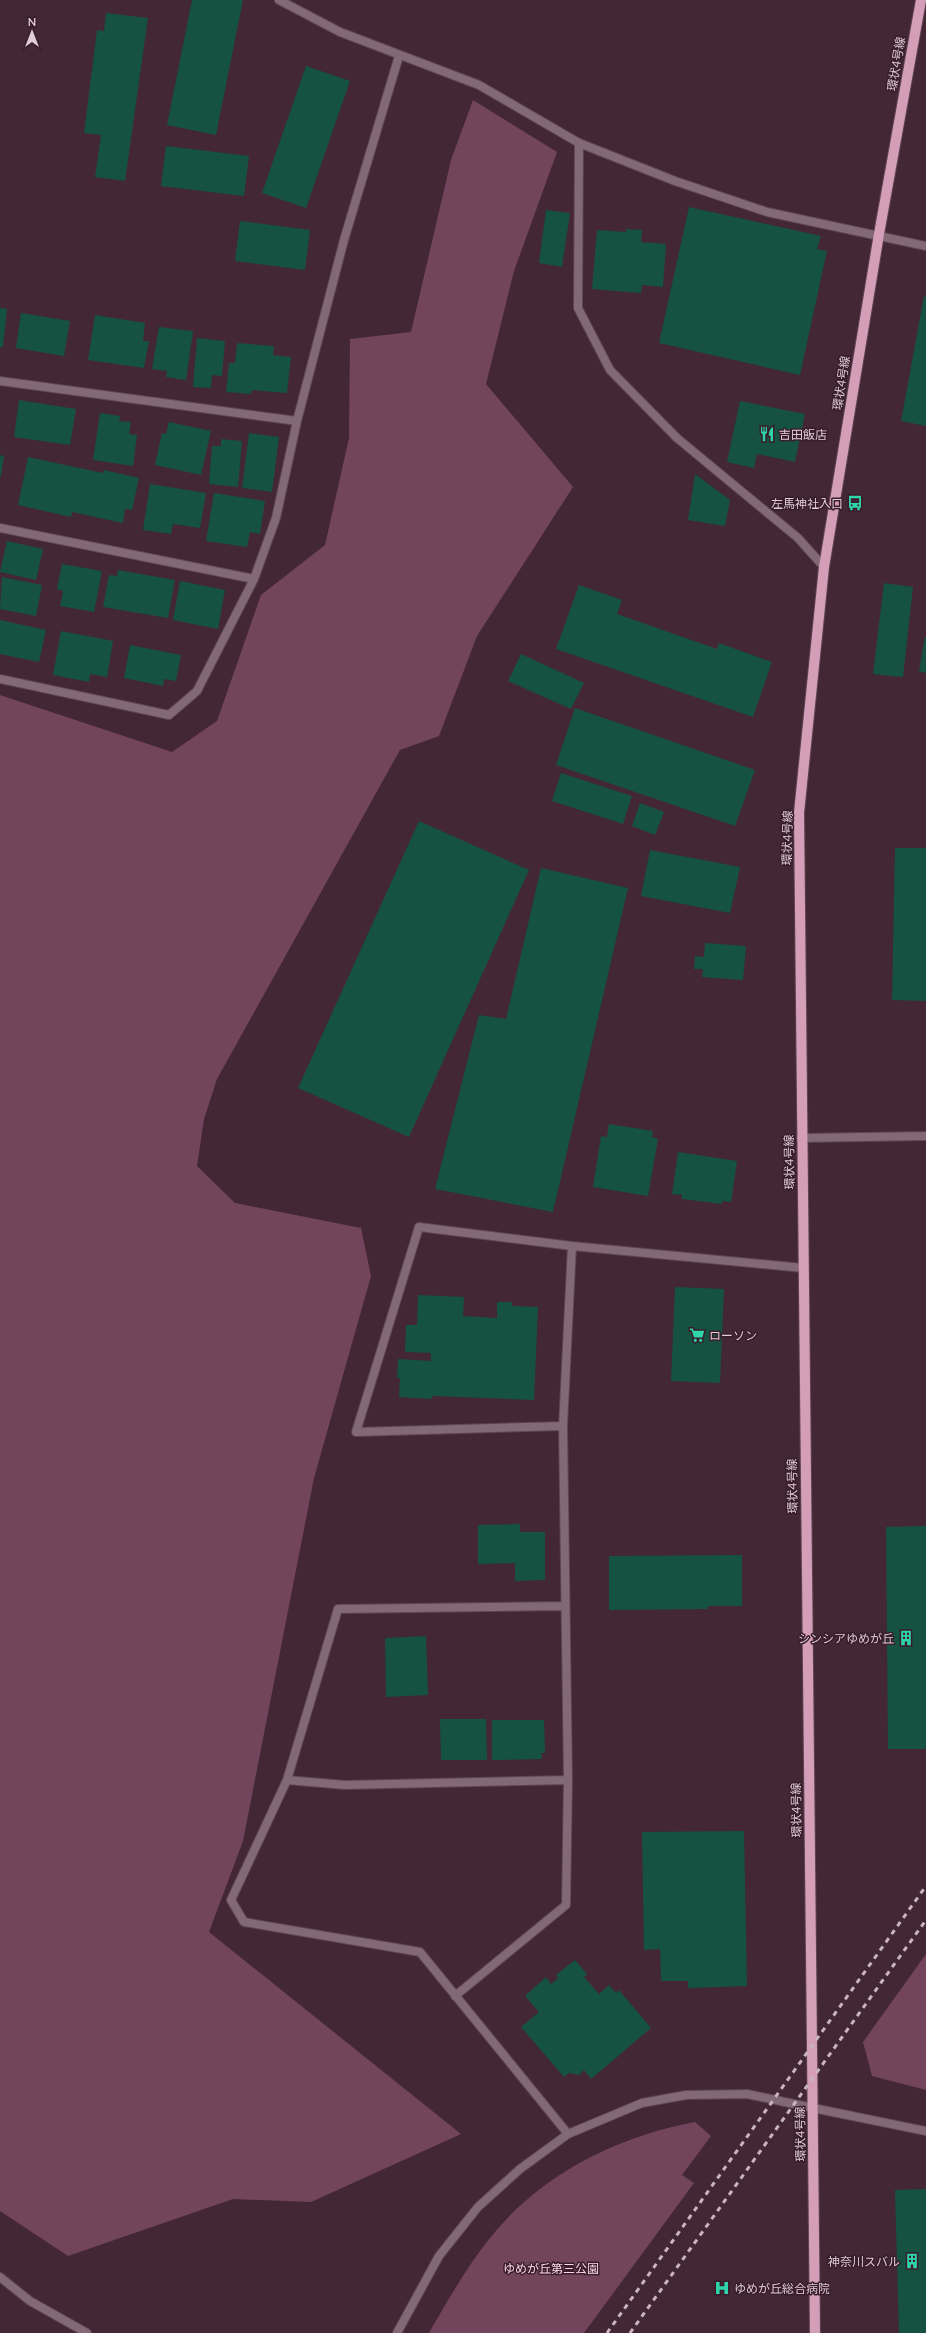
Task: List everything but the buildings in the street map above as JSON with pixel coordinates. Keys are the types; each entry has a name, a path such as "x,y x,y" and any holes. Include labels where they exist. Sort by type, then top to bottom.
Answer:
{"main road":[{"name":"環状4号線","path":"815,2333 801,1138 799,813 824,567 879,234 921,0"}],"street":[{"path":"279,0 340,32 399,56 480,85 579,143 675,181 768,212 879,234 926,246"},
{"path":"0,679 169,714 197,691 254,579 276,518 297,421 344,240 399,56"},
{"path":"579,143 578,308 610,370 677,438 798,538 824,567"},
{"path":"0,381 297,421"},
{"path":"0,528 254,579"},
{"path":"801,1138 926,1136"},
{"path":"563,1426 356,1432 419,1227 572,1246 803,1268"},
{"path":"455,1996 566,1905 568,1780 564,1606 563,1426 572,1246"},
{"path":"564,1606 338,1609 287,1780 232,1900 244,1922 420,1952 568,2134"},
{"path":"287,1780 345,1785 568,1780"},
{"path":"397,2333 439,2256 478,2207 520,2170 568,2134 642,2103 686,2095 747,2094 926,2131"},
{"path":"0,2277 30,2301 87,2333"}],"green space":[{"path":"473,100 557,152 514,271 486,384 573,487 477,636 439,736 400,750 217,1079 204,1119 197,1166 235,1203 361,1228 371,1276 314,1478 243,1841 209,1932 461,2134 311,2202 233,2199 68,2256 0,2211 0,695 172,752 217,721 261,595 325,545 349,438 350,339 411,332 451,160"},
{"path":"926,1954 926,2090 872,2076 863,2042"},
{"name":"ゆめが丘第三公園","path":"695,2122 711,2136 682,2175 694,2183 584,2333 429,2333 481,2249 510,2215 532,2195 556,2177 609,2148 637,2137"}],"railway":[{"path":"607,2333 926,1886"},
{"path":"630,2333 926,1920"}],"place":[{"name":"吉田飯店","path":"767,434"},
{"name":"左馬神社入口","path":"855,503"},
{"name":"ローソン","path":"697,1335"},
{"name":"シンシアゆめが丘","path":"906,1638"},
{"name":"神奈川スバル","path":"912,2261"},
{"name":"ゆめが丘総合病院","path":"722,2288"}]}
